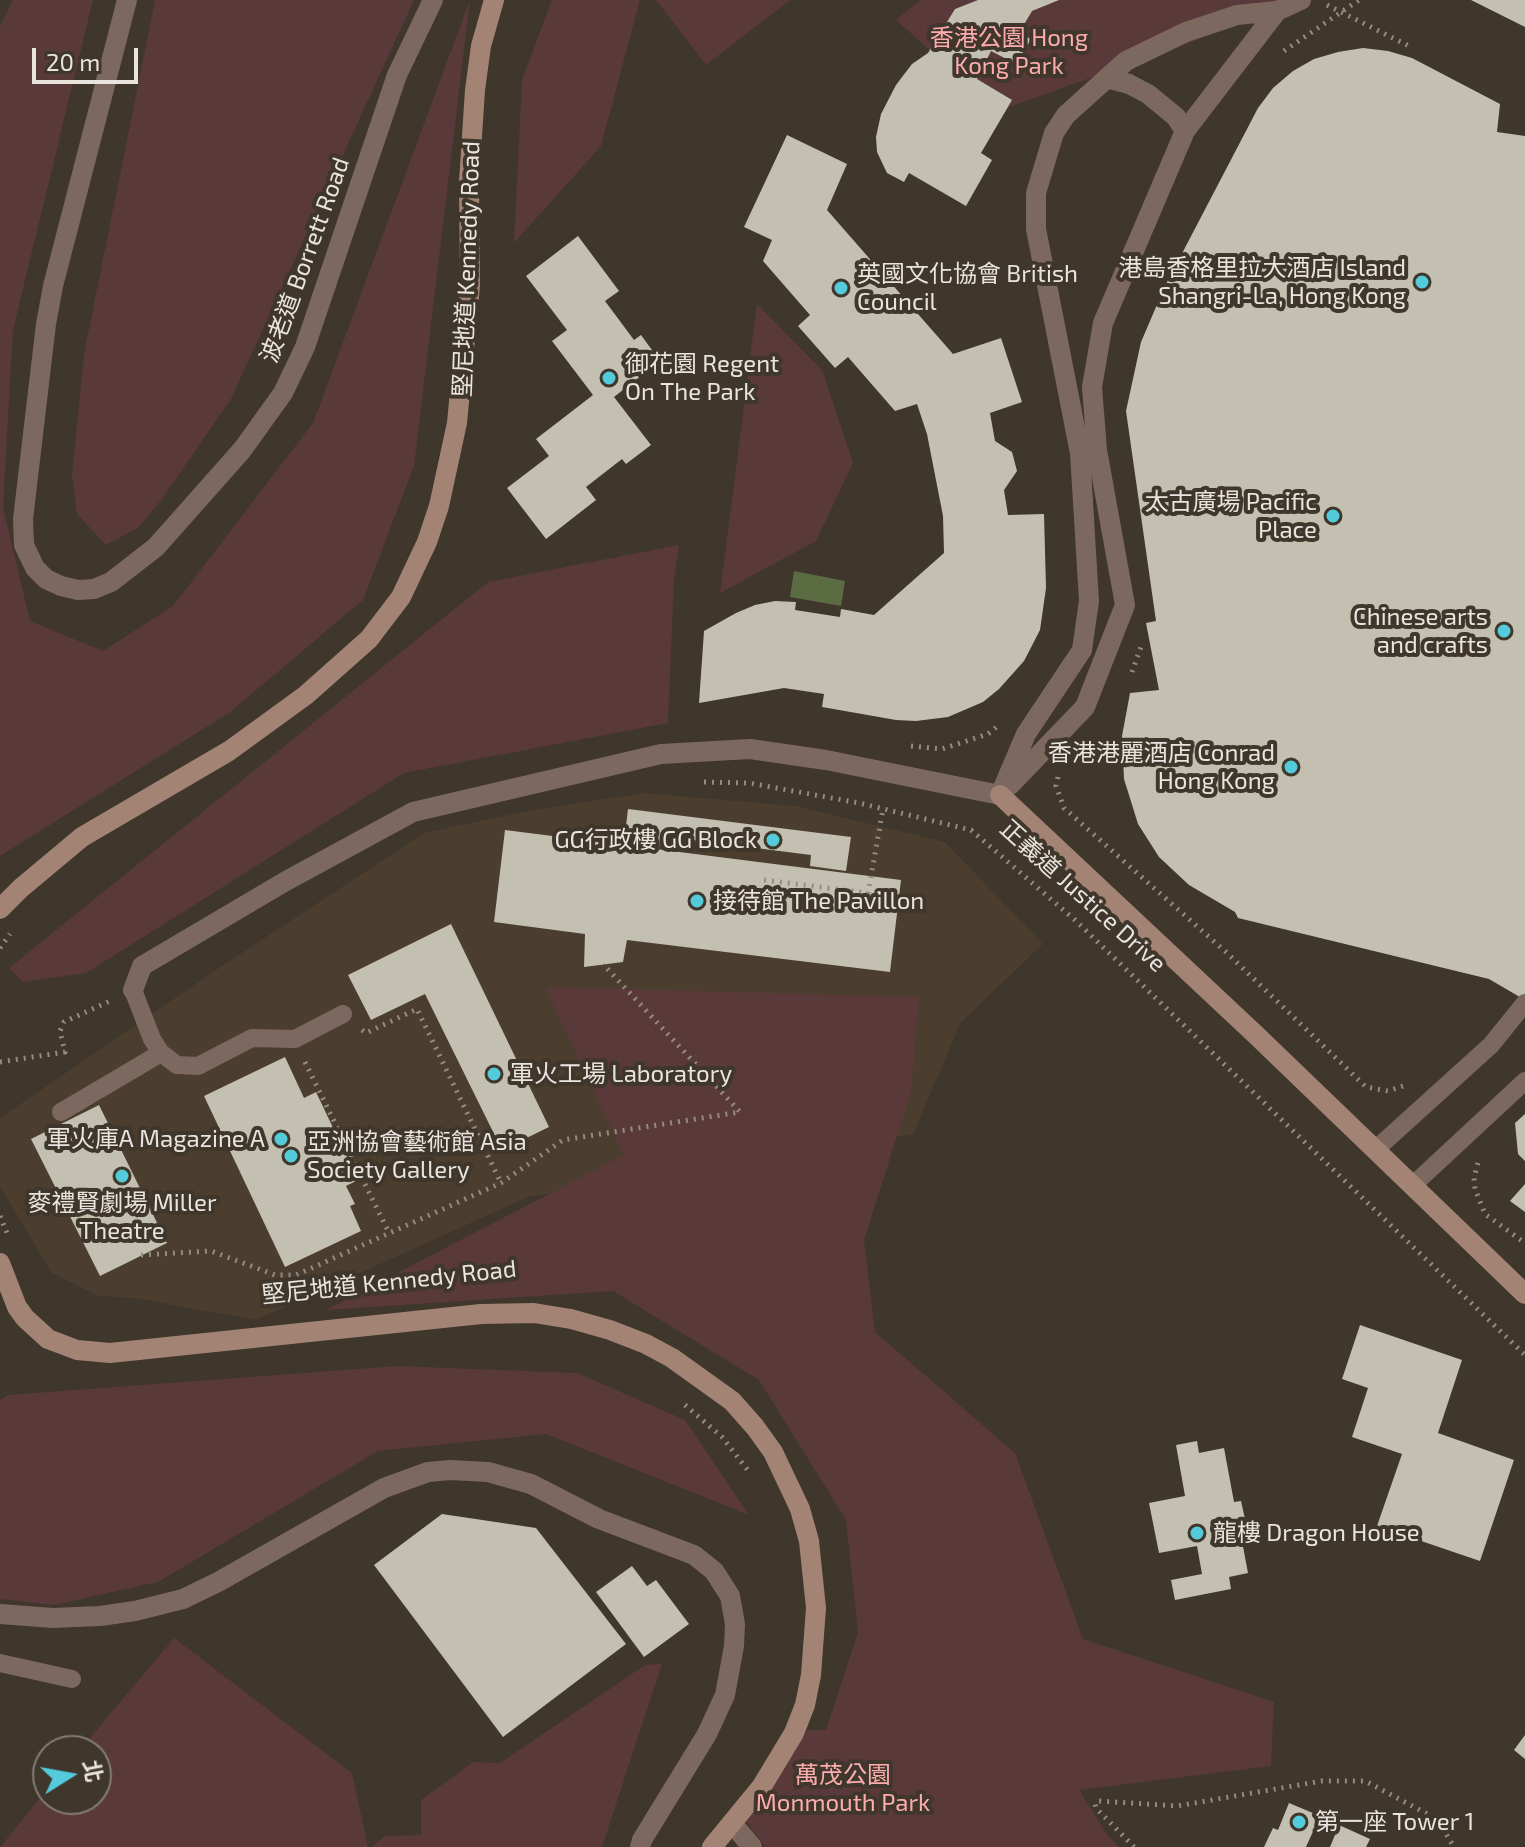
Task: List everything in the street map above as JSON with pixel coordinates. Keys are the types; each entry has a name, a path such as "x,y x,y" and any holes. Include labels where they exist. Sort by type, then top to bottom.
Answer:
{"street":[{"name":"波老道 Borrett Road","path":"127,0 53,286 23,519 24,545 35,568 54,583 78,590 94,589 111,582 156,547 242,450 283,393 305,347 397,75 433,0"},
{"name":"堅尼地道 Kennedy Road","path":"0,909 30,879 82,837 229,751 306,695 369,639 401,597 427,542 439,506 457,423 470,285 469,182 475,90 481,46 494,0"},
{"path":"1000,795 1026,734 1082,650 1089,601 1080,453 1036,229 1036,193 1054,133 1066,115 1126,61 1186,32 1237,15 1277,11 1301,0"},
{"path":"1000,795 1085,707 1125,605 1097,450 1092,387 1103,323 1185,131 1277,11"},
{"path":"1107,78 1129,84 1148,94 1176,117 1185,131"},
{"path":"133,990 142,966 286,881 413,812 661,754 750,749 826,760 1000,795"},
{"name":"正義道 Justice Drive","path":"1000,795 1256,1035 1525,1294"},
{"name":"堅尼地道 Kennedy Road","path":"0,1263 17,1307 35,1330 62,1345 93,1352 110,1353 481,1314 534,1313 610,1330 659,1351 732,1401 773,1452 800,1509 814,1575 814,1642 805,1705 779,1761 712,1847"},
{"path":"0,1614 53,1618 100,1616 183,1599 384,1488 428,1472 488,1472 531,1484 599,1519 694,1555 714,1571 730,1596 735,1624 734,1646 725,1695 707,1734 640,1847"},
{"path":"732,1823 752,1847"}],"lane":[{"path":"133,990 152,1039 161,1053 177,1065 198,1066 252,1038 295,1039 343,1014"},
{"path":"1375,1150 1491,1045 1525,1003"},
{"path":"61,1112 161,1053"},
{"path":"1412,1186 1525,1081"},
{"path":"0,1663 72,1679"}],"path":[{"path":"1282,54 1291,44 1359,0"},
{"path":"1342,11 1409,46"},
{"path":"1129,678 1146,631"},
{"path":"1060,768 1056,786 1064,808 1227,953 1366,1087 1388,1091 1406,1085 1425,1105"},
{"name":"正義道 Justice Drive","path":"695,782 749,783 971,830 998,850 1075,920 1525,1355"},
{"path":"764,880 868,893 883,809"},
{"path":"0,948 16,928"},
{"path":"141,1255 211,1251 275,1275 296,1275 501,1183 563,1140 740,1112 603,964"},
{"path":"0,1062 65,1052 60,1031 64,1022 133,990"},
{"path":"343,1014 366,1033 417,1009 501,1183"},
{"path":"295,1039 389,1233"},
{"path":"1461,1141 1479,1160 1474,1178 1475,1189 1485,1214 1525,1243"},
{"path":"0,1216 12,1245"},
{"path":"1134,1847 1096,1808 1098,1801 1177,1806 1322,1781 1365,1781 1437,1819 1454,1847"}],"shaded area":[{"path":"794,571 845,581 841,606 790,597"},
{"path":"643,793 796,806 945,842 1043,944 961,1022 913,1134 528,1197 256,1320 134,1298 98,1296 52,1273 0,1186 0,1118 424,833 528,811"}],"green space":[{"path":"13,0 93,0 13,330 3,507 30,621 103,651 173,606 313,423 470,0 414,466 363,600 229,713 0,856 0,26"},
{"path":"155,0 414,0 231,399 162,499 138,528 106,545 77,514 72,476 84,354"},
{"path":"552,0 640,0 601,146 514,243 522,80"},
{"path":"656,0 790,0 706,65"},
{"name":"香港公園 Hong Kong Park","path":"920,0 1278,0 1263,16 998,111 896,20"},
{"path":"757,304 822,370 853,463 816,541 720,593"},
{"path":"679,545 674,580 668,723 404,773 86,973 23,982 9,968 488,582"},
{"name":"萬茂公園 Monmouth Park","path":"545,987 919,997 911,1092 864,1240 875,1332 1015,1453 1083,1639 1274,1702 1271,1766 1079,1790 1106,1833 1119,1847 765,1847 746,1821 808,1730 826,1730 858,1632 846,1520 759,1380 613,1291 326,1310 624,1155"},
{"path":"398,1366 577,1373 685,1420 749,1515 546,1434 378,1451 158,1582 53,1605 0,1599 0,1400 8,1395"},
{"path":"174,1638 352,1773 368,1847 0,1847 32,1808 32,1815 112,1815 112,1735 92,1735"},
{"path":"662,1664 602,1847 372,1847 385,1836 421,1835 421,1800 473,1762 500,1763 645,1665"}],"building":[{"path":"978,0 1059,0 1032,11 1019,33 1031,39 1016,64 991,51 977,79 1012,100 981,153 992,160 966,206 909,173 904,182 887,173 877,152 876,137 881,114 896,85 912,64 928,53 955,9"},
{"path":"1471,0 1525,0 1525,27"},
{"name":"太古廣場 Pacific Place","path":"1363,48 1412,58 1500,104 1497,132 1525,136 1525,1000 1489,979 1238,918 1235,912 1189,885 1159,857 1138,824 1124,779 1122,736 1130,693 1159,690 1146,623 1156,621 1126,411 1141,342 1165,286 1258,108 1273,88 1314,59"},
{"path":"787,135 847,164 827,210 953,354 1001,338 1022,402 990,413 995,441 1012,452 1017,471 1004,490 1008,515 1044,514 1046,588 1040,630 1024,661 999,689 983,702 948,717 896,720 822,707 824,694 784,688 699,703 704,631 736,613 775,601 796,602 795,610 840,617 841,609 874,615 944,553 943,516 927,434 917,404 895,411 848,357 835,368 798,326 810,315 763,261 772,240 744,227"},
{"name":"御花園 Regent On The Park","path":"578,236 619,291 605,301 634,340 641,335 660,361 614,397 651,445 626,464 622,459 586,487 596,500 546,539 507,488 549,456 536,439 593,395 552,341 567,330 526,276"},
{"name":"GG行政樓 GG Block","path":"628,809 851,837 846,871 810,866 811,855 661,836 659,847 624,843"},
{"name":"接待館 The Pavillon","path":"505,830 901,880 890,972 627,940 623,962 584,967 585,934 494,922"},
{"name":"軍火工場 Laboratory","path":"451,924 549,1127 502,1150 425,994 371,1020 348,975"},
{"name":"軍火庫A Magazine A","path":"285,1057 304,1098 316,1092 358,1180 346,1186 355,1204 350,1206 361,1231 285,1267 204,1096"},
{"path":"99,1105 167,1243 100,1276 31,1139"},
{"path":"1525,1114 1525,1161 1518,1154 1515,1123"},
{"path":"1525,1184 1525,1212 1510,1201"},
{"path":"1360,1325 1462,1360 1438,1433 1514,1460 1480,1561 1377,1526 1402,1454 1352,1437 1368,1388 1342,1379"},
{"name":"龍樓 Dragon House","path":"1197,1441 1199,1453 1224,1448 1234,1502 1241,1501 1245,1519 1238,1520 1248,1573 1229,1577 1231,1589 1175,1600 1171,1580 1202,1574 1197,1546 1159,1553 1149,1503 1185,1496 1176,1445"},
{"path":"442,1514 536,1528 626,1644 503,1737 374,1565"},
{"path":"632,1566 647,1586 656,1580 689,1624 644,1657 596,1592"},
{"path":"1525,1735 1525,1759 1514,1750"},
{"name":"第一座 Tower 1","path":"1289,1803 1320,1816 1306,1847 1264,1847 1273,1828 1278,1830"},
{"name":"第一座 Tower 1","path":"1339,1825 1370,1839 1366,1847 1330,1847"}],"place":[{"name":"港島香格里拉大酒店 Island Shangri-La, Hong Kong","path":"1422,282"},
{"name":"英國文化協會 British Council","path":"841,288"},
{"name":"御花園 Regent On The Park","path":"609,378"},
{"name":"太古廣場 Pacific Place","path":"1333,516"},
{"name":"Chinese arts and crafts","path":"1504,631"},
{"name":"香港港麗酒店 Conrad Hong Kong","path":"1291,767"},
{"name":"GG行政樓 GG Block","path":"773,840"},
{"name":"接待館 The Pavillon","path":"697,901"},
{"name":"軍火工場 Laboratory","path":"494,1074"},
{"name":"軍火庫A Magazine A","path":"281,1139"},
{"name":"亞洲協會藝術館 Asia Society Gallery","path":"291,1156"},
{"name":"麥禮賢劇場 Miller Theatre","path":"122,1176"},
{"name":"龍樓 Dragon House","path":"1197,1533"},
{"name":"第一座 Tower 1","path":"1299,1822"}]}
